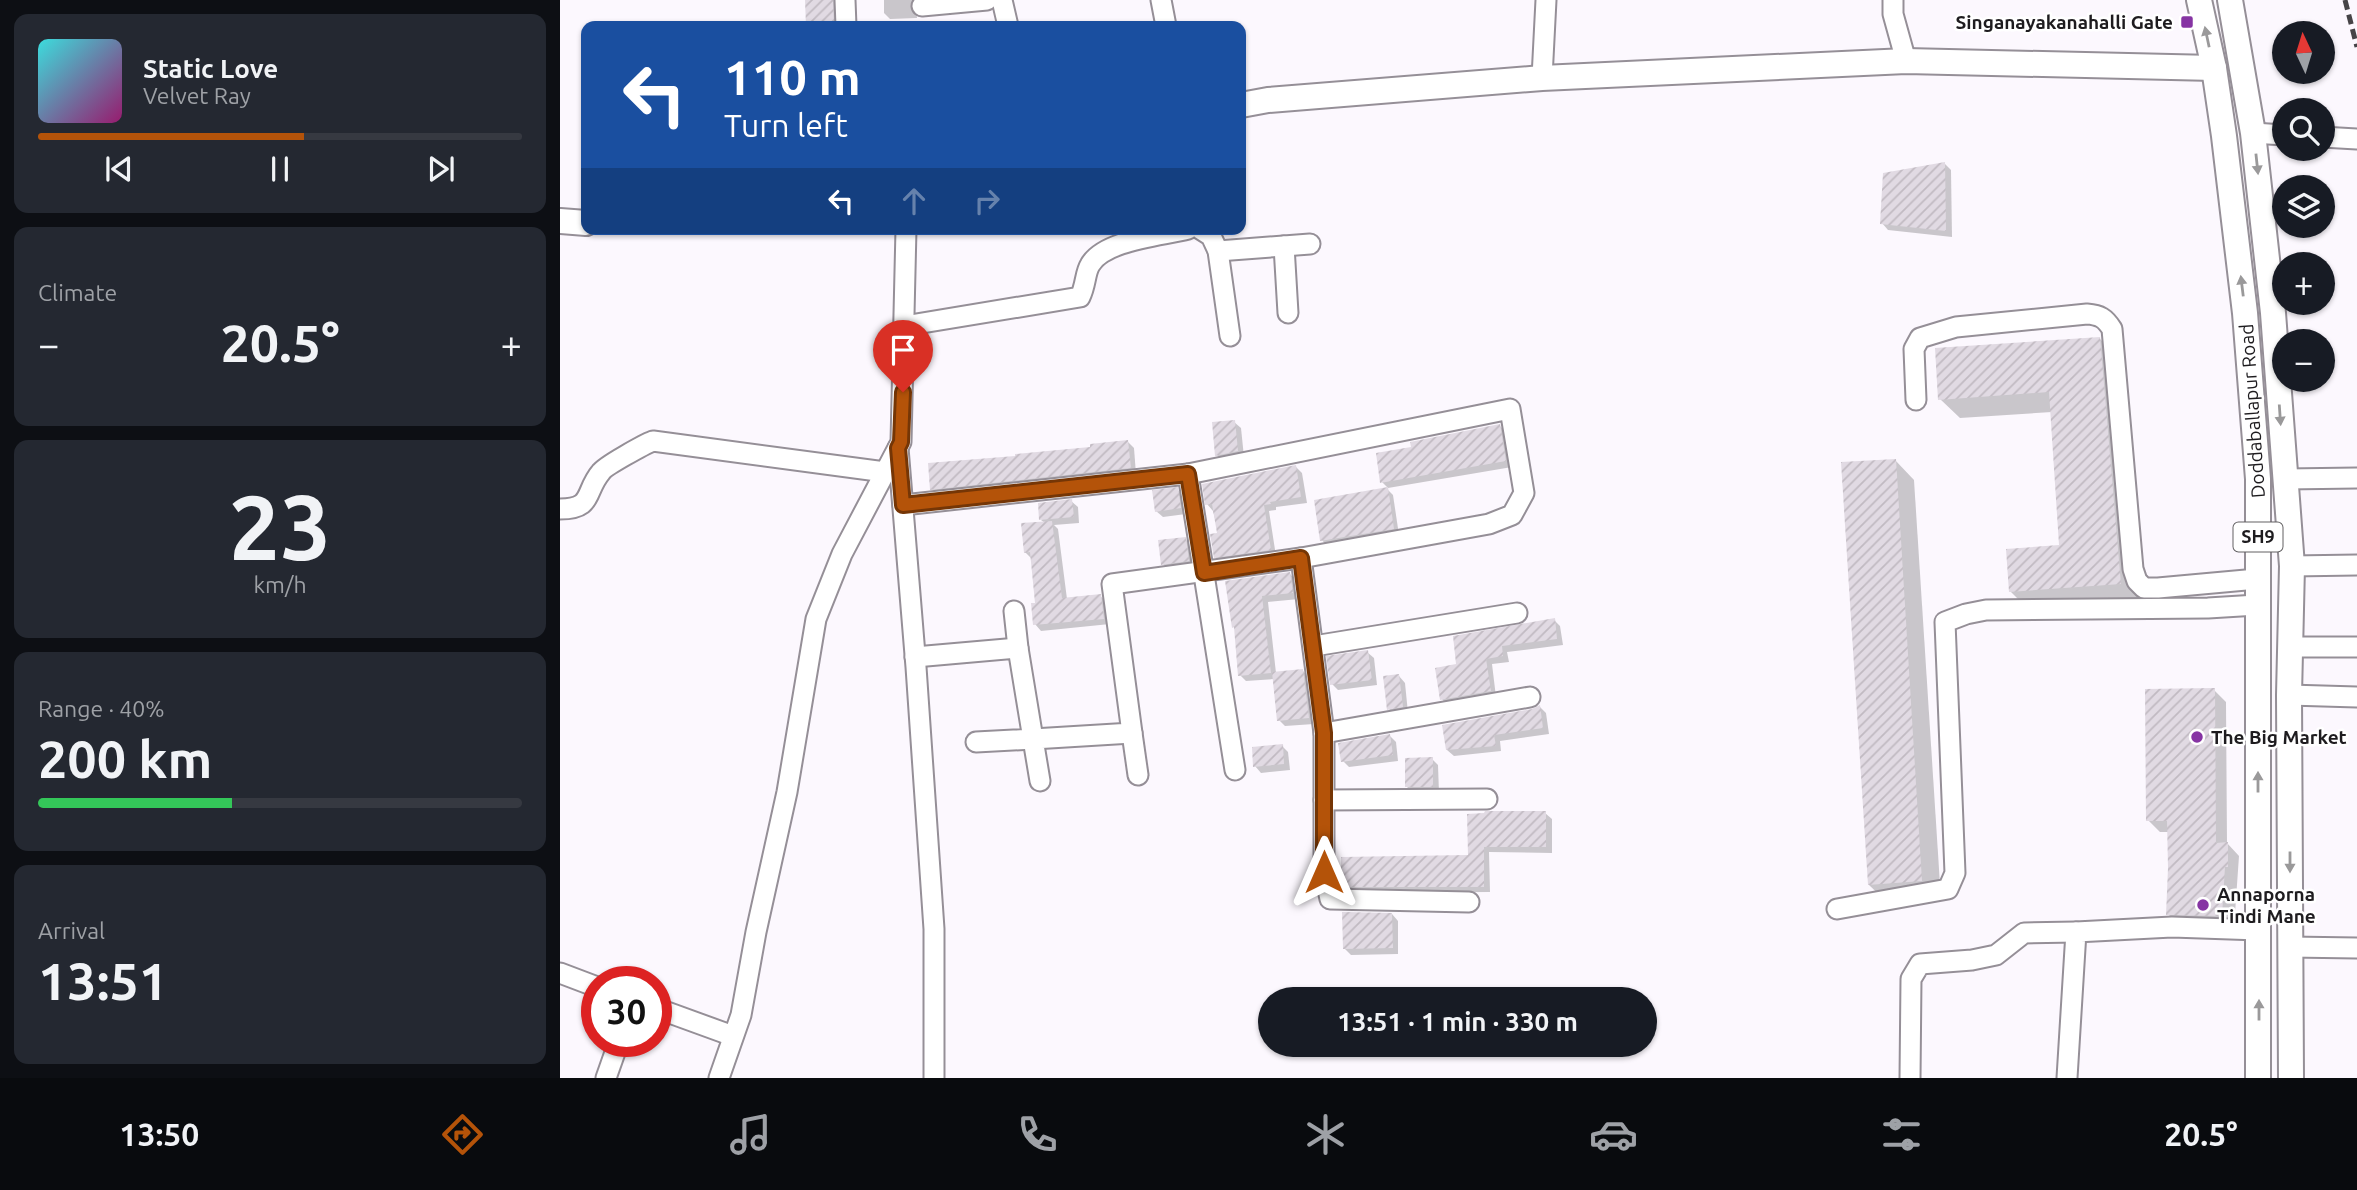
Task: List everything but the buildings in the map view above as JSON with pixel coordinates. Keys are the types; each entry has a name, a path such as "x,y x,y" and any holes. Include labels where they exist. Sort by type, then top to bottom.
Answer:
{"main road":[{"name":"Doddaballapur Road","path":"2199,0 2214,68 2245,313 2258,480 2258,1078"},
{"name":"Doddaballapur Road","path":"2230,0 2253,133 2273,313 2292,566 2289,647 2291,1078"},
{"path":"1246,104 1268,100 1542,78 1906,61 2214,68"},
{"path":"560,221 581,223"}],"street":[{"path":"845,0 846,21"},
{"path":"924,21 921,3 987,0"},
{"path":"1002,0 1008,21"},
{"path":"1161,0 1165,21"},
{"path":"1542,78 1546,0"},
{"path":"1893,0 1893,14 1906,61"},
{"path":"2253,133 2272,134"},
{"path":"2335,138 2357,139"},
{"path":"719,1078 741,1015 756,932 788,792 816,619 842,554 901,442 906,235"},
{"path":"904,326 1080,297 1087,284 1087,269 1095,256 1111,247 1162,235"},
{"path":"1209,235 1218,251 1230,336"},
{"path":"1218,251 1310,244"},
{"path":"1284,246 1288,313"},
{"path":"1916,400 1914,349 1920,338 1956,327 2074,316 2098,315 2106,319 2112,329 2133,569 2137,581 2144,588 2158,588 2257,579"},
{"path":"903,505 1188,474 1510,409 1524,493 1512,515 1489,524 1301,558 1112,584 1138,775"},
{"path":"560,509 577,508 584,503 600,472 641,445 653,441 885,472"},
{"path":"898,448 934,929 934,1078"},
{"path":"1188,474 1235,770"},
{"path":"2285,479 2357,478"},
{"path":"1301,558 1324,733 1324,872 1330,899 1469,902"},
{"path":"2292,566 2357,565"},
{"path":"1837,909 1948,889 1955,873 1945,622 1986,610 2257,605"},
{"path":"1014,611 1040,781"},
{"path":"1314,646 1517,613"},
{"path":"2289,647 2357,647"},
{"path":"915,657 1018,648"},
{"path":"2289,695 2357,697"},
{"path":"1324,733 1530,697"},
{"path":"976,742 1132,733"},
{"path":"1324,800 1487,799"},
{"path":"1910,1078 1911,979 1920,964 1972,960 1996,955 2024,933 2172,927 2259,930"},
{"path":"2067,1078 2076,932"},
{"path":"2290,947 2357,948"},
{"path":"560,973 581,981"},
{"path":"672,1014 733,1036"},
{"path":"607,1078 614,1057"}],"railway":[{"path":"2345,0 2357,47"}],"place":[{"name":"Singanayakanahalli Gate","path":"2187,22"},
{"name":"The Big Market","path":"2197,737"},
{"name":"Annaporna Tindi Mane","path":"2203,905"}],"route":[{"path":"903,392 901,442 898,448 903,505 1188,474 1204,573 1301,558 1324,733 1324,872"}]}
